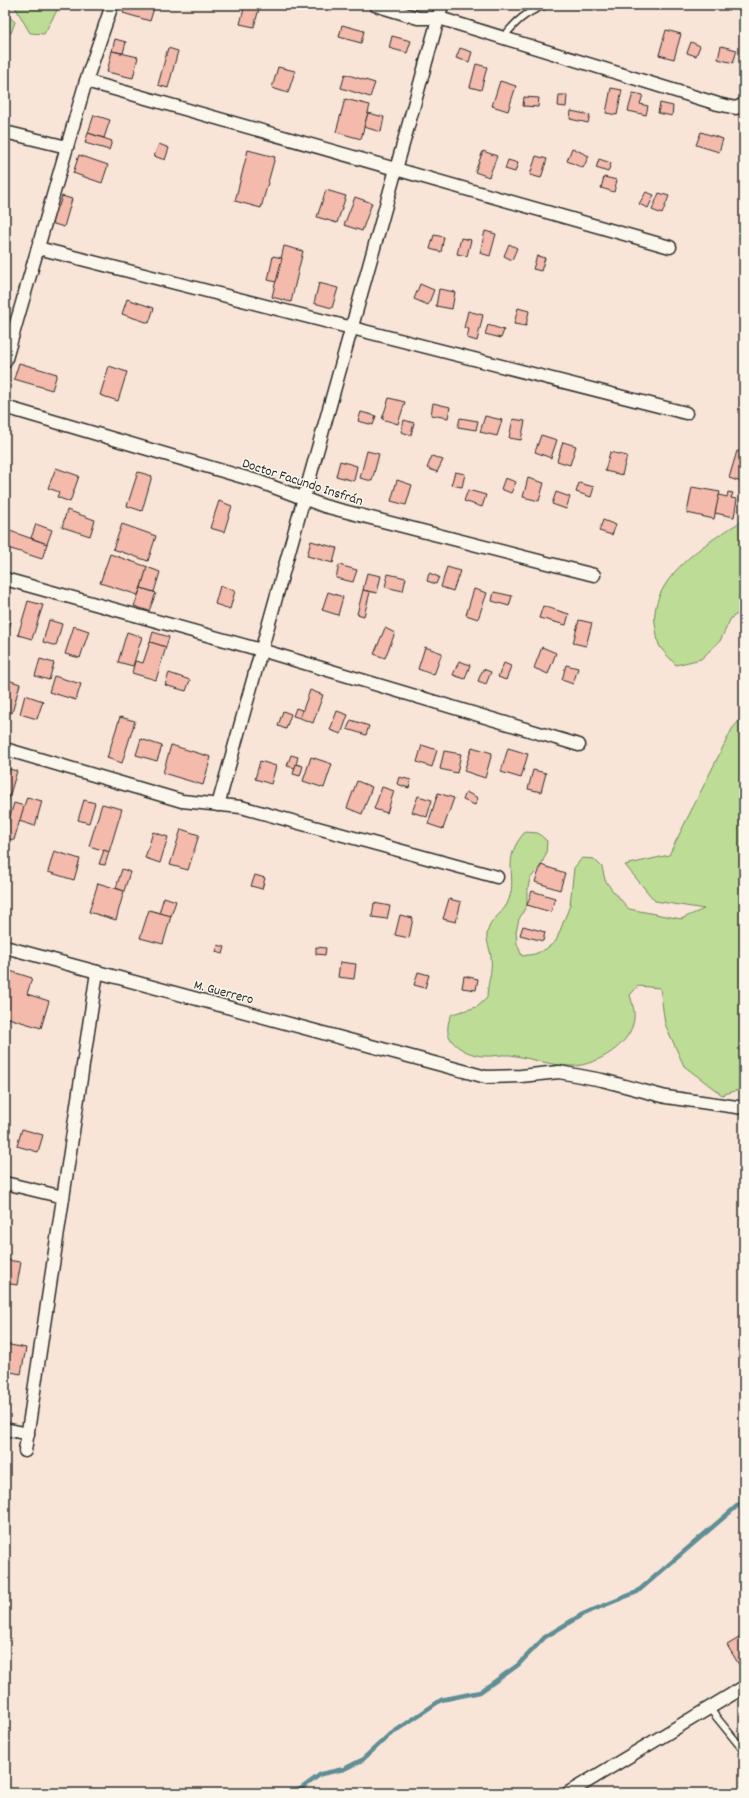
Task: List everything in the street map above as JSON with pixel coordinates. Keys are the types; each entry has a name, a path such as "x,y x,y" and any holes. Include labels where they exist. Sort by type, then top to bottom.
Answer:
{"street":[{"path":"5,362 86,82 112,5"},
{"path":"375,5 418,18 439,18 718,104 736,108 744,104"},
{"path":"218,805 442,5"},
{"path":"86,82 670,247"},
{"path":"5,132 67,147"},
{"path":"38,248 686,413"},
{"name":"Doctor Facundo Insfrán","path":"5,407 260,482 324,506 594,575"},
{"path":"5,579 261,650 579,745"},
{"path":"5,749 182,801 241,807 497,878"},
{"name":"M. Guerrero","path":"5,947 486,1077 521,1076 559,1072 602,1080 666,1097 744,1108"},
{"path":"25,1451 98,972"},
{"path":"5,1183 64,1197"},
{"path":"5,1428 28,1434"},
{"path":"568,1793 744,1688"}],"lane":[{"path":"503,38 516,21 535,8 546,5"},
{"path":"709,1708 744,1751"}],"green space":[{"path":"14,5 60,5 44,34 30,33"},
{"path":"5,13 15,22 11,33 5,33"},
{"path":"744,520 744,610 731,618 720,641 701,659 676,665 659,645 655,611 660,594 682,564 697,551"},
{"path":"744,715 744,1088 722,1095 684,1066 665,1024 660,988 638,986 630,995 634,1010 634,1019 632,1028 627,1037 620,1045 602,1058 582,1065 557,1065 510,1055 477,1055 465,1051 454,1043 448,1032 448,1023 452,1014 477,1007 487,998 491,973 490,952 487,940 488,929 507,904 512,885 511,860 513,852 517,842 525,832 538,833 547,841 546,854 541,865 530,879 527,892 527,905 519,919 516,932 517,944 522,956 535,954 546,949 556,941 570,905 574,868 582,858 594,859 602,867 605,880 629,909 681,919 704,909 655,901 625,865 669,855 732,729"}],"building":[{"path":"125,5 155,5 150,21 123,13"},
{"path":"245,5 260,5 254,27 240,24"},
{"path":"342,25 364,31 361,43 339,37"},
{"path":"666,30 681,34 674,59 659,55"},
{"path":"392,36 411,41 407,53 389,48"},
{"path":"115,39 126,42 123,53 112,51"},
{"path":"691,42 700,46 696,56 687,53"},
{"path":"721,46 737,50 733,63 718,59"},
{"path":"168,48 178,51 168,88 158,85"},
{"path":"460,48 472,52 469,62 456,58"},
{"path":"112,51 138,57 133,78 107,72"},
{"path":"476,64 487,67 481,90 470,87"},
{"path":"278,67 295,71 288,93 272,88"},
{"path":"345,74 375,83 370,97 341,88"},
{"path":"500,81 516,86 508,111 492,106"},
{"path":"611,88 622,90 617,115 606,113"},
{"path":"633,93 643,95 640,104 648,106 646,115 628,111"},
{"path":"559,95 567,95 566,107 558,106"},
{"path":"524,97 539,98 538,107 523,106"},
{"path":"345,99 370,105 361,139 336,132"},
{"path":"660,103 673,106 672,116 658,113"},
{"path":"571,111 590,115 588,123 570,119"},
{"path":"368,113 384,117 381,132 364,127"},
{"path":"94,115 110,120 104,138 88,133"},
{"path":"701,132 723,139 719,152 696,145"},
{"path":"88,133 112,141 109,150 85,143"},
{"path":"159,144 169,148 165,160 154,156"},
{"path":"572,148 589,156 583,168 567,161"},
{"path":"248,150 275,157 261,208 235,201"},
{"path":"483,151 497,156 489,177 475,172"},
{"path":"79,155 108,165 102,183 73,173"},
{"path":"536,156 547,159 541,178 530,175"},
{"path":"599,159 611,163 608,172 596,168"},
{"path":"508,160 518,163 515,172 505,169"},
{"path":"604,177 617,180 614,192 601,188"},
{"path":"326,190 346,196 337,223 317,217"},
{"path":"646,192 654,195 648,208 639,204"},
{"path":"659,193 669,196 662,214 652,210"},
{"path":"62,196 72,199 64,227 47,222 52,205 59,206"},
{"path":"355,197 372,203 362,231 344,225"},
{"path":"485,231 496,234 490,256 480,253"},
{"path":"434,235 444,237 441,252 430,249"},
{"path":"461,238 471,240 467,256 457,254"},
{"path":"509,244 517,248 512,260 504,256"},
{"path":"284,246 303,251 291,302 272,297"},
{"path":"273,256 282,258 276,282 268,280"},
{"path":"537,256 545,258 541,271 533,269"},
{"path":"319,283 338,288 332,308 314,303"},
{"path":"420,284 434,290 428,305 414,299"},
{"path":"439,289 455,292 452,309 436,306"},
{"path":"127,299 154,308 149,323 122,314"},
{"path":"518,308 529,311 526,326 514,324"},
{"path":"468,311 483,315 477,341 467,338 469,329 464,328"},
{"path":"488,325 504,330 501,338 485,334"},
{"path":"19,363 57,374 52,390 14,379"},
{"path":"109,366 127,372 118,401 100,395"},
{"path":"389,398 405,402 398,424 382,419"},
{"path":"433,403 450,407 448,418 431,415"},
{"path":"361,412 376,416 373,425 358,421"},
{"path":"485,416 502,420 497,436 480,432"},
{"path":"460,418 478,421 476,430 458,427"},
{"path":"513,419 525,421 521,440 509,438"},
{"path":"404,420 414,423 411,435 401,432"},
{"path":"541,435 557,440 551,458 535,452"},
{"path":"563,442 576,446 570,465 557,461"},
{"path":"367,451 379,454 372,481 360,478"},
{"path":"737,451 744,453 744,483 729,478"},
{"path":"610,452 627,456 622,475 605,471"},
{"path":"432,456 443,460 437,472 427,468"},
{"path":"340,461 357,466 354,481 336,476"},
{"path":"56,468 79,476 70,502 57,497 59,492 48,488"},
{"path":"138,472 152,476 142,511 127,506"},
{"path":"455,472 465,474 462,487 451,485"},
{"path":"505,478 516,482 511,493 501,489"},
{"path":"528,478 544,483 539,501 523,497"},
{"path":"397,480 412,485 406,505 391,501"},
{"path":"579,483 594,487 591,497 576,492"},
{"path":"692,487 720,492 714,519 687,513"},
{"path":"468,490 486,495 482,507 464,501"},
{"path":"556,492 570,497 566,509 552,504"},
{"path":"728,492 733,493 731,498 737,499 734,517 715,513 719,495 727,497"},
{"path":"219,501 232,506 224,532 210,528"},
{"path":"67,510 95,520 90,536 62,527"},
{"path":"603,520 616,525 612,535 599,531"},
{"path":"36,524 52,530 47,544 31,538"},
{"path":"122,524 156,536 148,561 113,549"},
{"path":"10,531 47,544 42,559 5,547"},
{"path":"311,541 337,548 333,563 307,556"},
{"path":"110,554 148,567 138,595 100,583"},
{"path":"339,565 357,570 353,582 336,578"},
{"path":"147,567 160,572 154,592 141,588"},
{"path":"447,567 460,571 453,591 441,587"},
{"path":"367,573 381,576 377,593 363,590"},
{"path":"429,573 439,577 436,584 427,581"},
{"path":"388,574 406,578 403,591 385,587"},
{"path":"220,586 235,591 230,609 215,604"},
{"path":"141,588 156,593 149,611 134,606"},
{"path":"474,589 487,593 478,619 466,615"},
{"path":"363,590 370,592 364,616 357,614"},
{"path":"328,592 343,597 338,615 322,610"},
{"path":"494,592 512,596 509,606 492,601"},
{"path":"28,601 43,605 32,639 18,635"},
{"path":"543,606 569,614 566,625 539,618"},
{"path":"5,620 11,622 5,641"},
{"path":"49,620 62,624 56,646 43,642"},
{"path":"579,620 592,623 586,646 573,643"},
{"path":"74,626 89,631 80,658 65,654"},
{"path":"385,628 395,633 385,658 374,654"},
{"path":"127,632 142,637 133,666 118,662"},
{"path":"153,632 169,637 166,647 150,642"},
{"path":"150,642 166,647 156,680 132,673 135,661 143,663"},
{"path":"425,647 442,653 434,675 418,669"},
{"path":"542,647 556,653 548,674 534,668"},
{"path":"40,659 54,663 49,680 35,676"},
{"path":"459,661 470,665 465,679 453,675"},
{"path":"504,663 511,666 506,680 498,677"},
{"path":"566,665 578,668 573,684 562,680"},
{"path":"483,669 491,672 486,684 478,681"},
{"path":"169,673 190,680 186,691 165,685"},
{"path":"54,676 81,684 76,700 49,692"},
{"path":"5,679 20,684 12,713 5,711"},
{"path":"310,690 323,695 313,723 300,718"},
{"path":"25,695 43,701 37,719 20,714"},
{"path":"296,708 302,710 300,718 293,716"},
{"path":"283,711 291,714 286,729 278,726"},
{"path":"337,711 348,715 341,734 330,730"},
{"path":"120,717 135,721 122,763 107,758"},
{"path":"351,720 369,726 366,735 347,729"},
{"path":"141,739 162,746 157,761 136,755"},
{"path":"171,745 211,757 203,785 163,773"},
{"path":"422,745 437,750 432,767 417,762"},
{"path":"472,747 492,753 485,778 464,771"},
{"path":"508,748 528,754 521,778 501,772"},
{"path":"444,751 461,754 457,773 440,769"},
{"path":"291,755 298,757 295,768 287,766"},
{"path":"311,757 332,764 324,788 303,781"},
{"path":"260,761 276,766 271,784 255,779"},
{"path":"296,764 303,766 300,776 293,774"},
{"path":"5,768 17,771 8,801 5,800"},
{"path":"533,770 546,773 541,792 528,789"},
{"path":"399,777 411,780 409,788 397,784"},
{"path":"357,781 372,787 362,814 347,808"},
{"path":"382,787 394,791 387,813 374,809"},
{"path":"466,792 478,798 475,805 463,800"},
{"path":"438,793 454,798 443,829 428,824"},
{"path":"418,796 432,800 427,817 412,812"},
{"path":"27,797 42,801 35,826 19,821"},
{"path":"84,800 95,803 89,823 78,820"},
{"path":"14,803 24,806 14,840 5,838 5,833"},
{"path":"102,804 122,809 109,852 89,846"},
{"path":"5,819 9,820 5,833"},
{"path":"181,829 199,835 188,870 170,865"},
{"path":"153,832 168,837 160,863 145,858"},
{"path":"104,850 109,852 105,865 99,864"},
{"path":"54,851 80,859 74,880 48,872"},
{"path":"541,865 565,873 560,890 535,882"},
{"path":"122,869 130,872 124,891 116,888"},
{"path":"255,875 265,878 262,889 251,886"},
{"path":"98,883 124,891 116,920 89,912"},
{"path":"532,891 555,898 551,912 527,905"},
{"path":"164,897 176,901 171,916 159,913"},
{"path":"449,899 461,902 456,922 443,919"},
{"path":"374,903 390,906 387,919 372,917"},
{"path":"149,910 171,916 163,944 140,938"},
{"path":"400,915 413,918 409,938 395,935"},
{"path":"523,926 545,932 543,941 520,935"},
{"path":"218,945 225,947 223,954 216,952"},
{"path":"316,947 326,948 325,955 316,954"},
{"path":"340,962 356,964 354,979 338,977"},
{"path":"10,971 32,978 27,994 49,1001 41,1028 5,1017 5,988"},
{"path":"418,972 429,975 425,988 414,985"},
{"path":"464,976 478,979 476,990 462,988"},
{"path":"22,1129 43,1135 38,1152 17,1146"},
{"path":"5,1260 21,1262 17,1285 5,1283"},
{"path":"5,1344 26,1348 21,1374 5,1371"},
{"path":"744,1635 744,1666 741,1668 727,1645"}],"waterway":[{"path":"295,1793 321,1774 344,1769 362,1760 388,1736 441,1700 480,1692 518,1665 545,1637 583,1614 637,1592 744,1500"}]}
